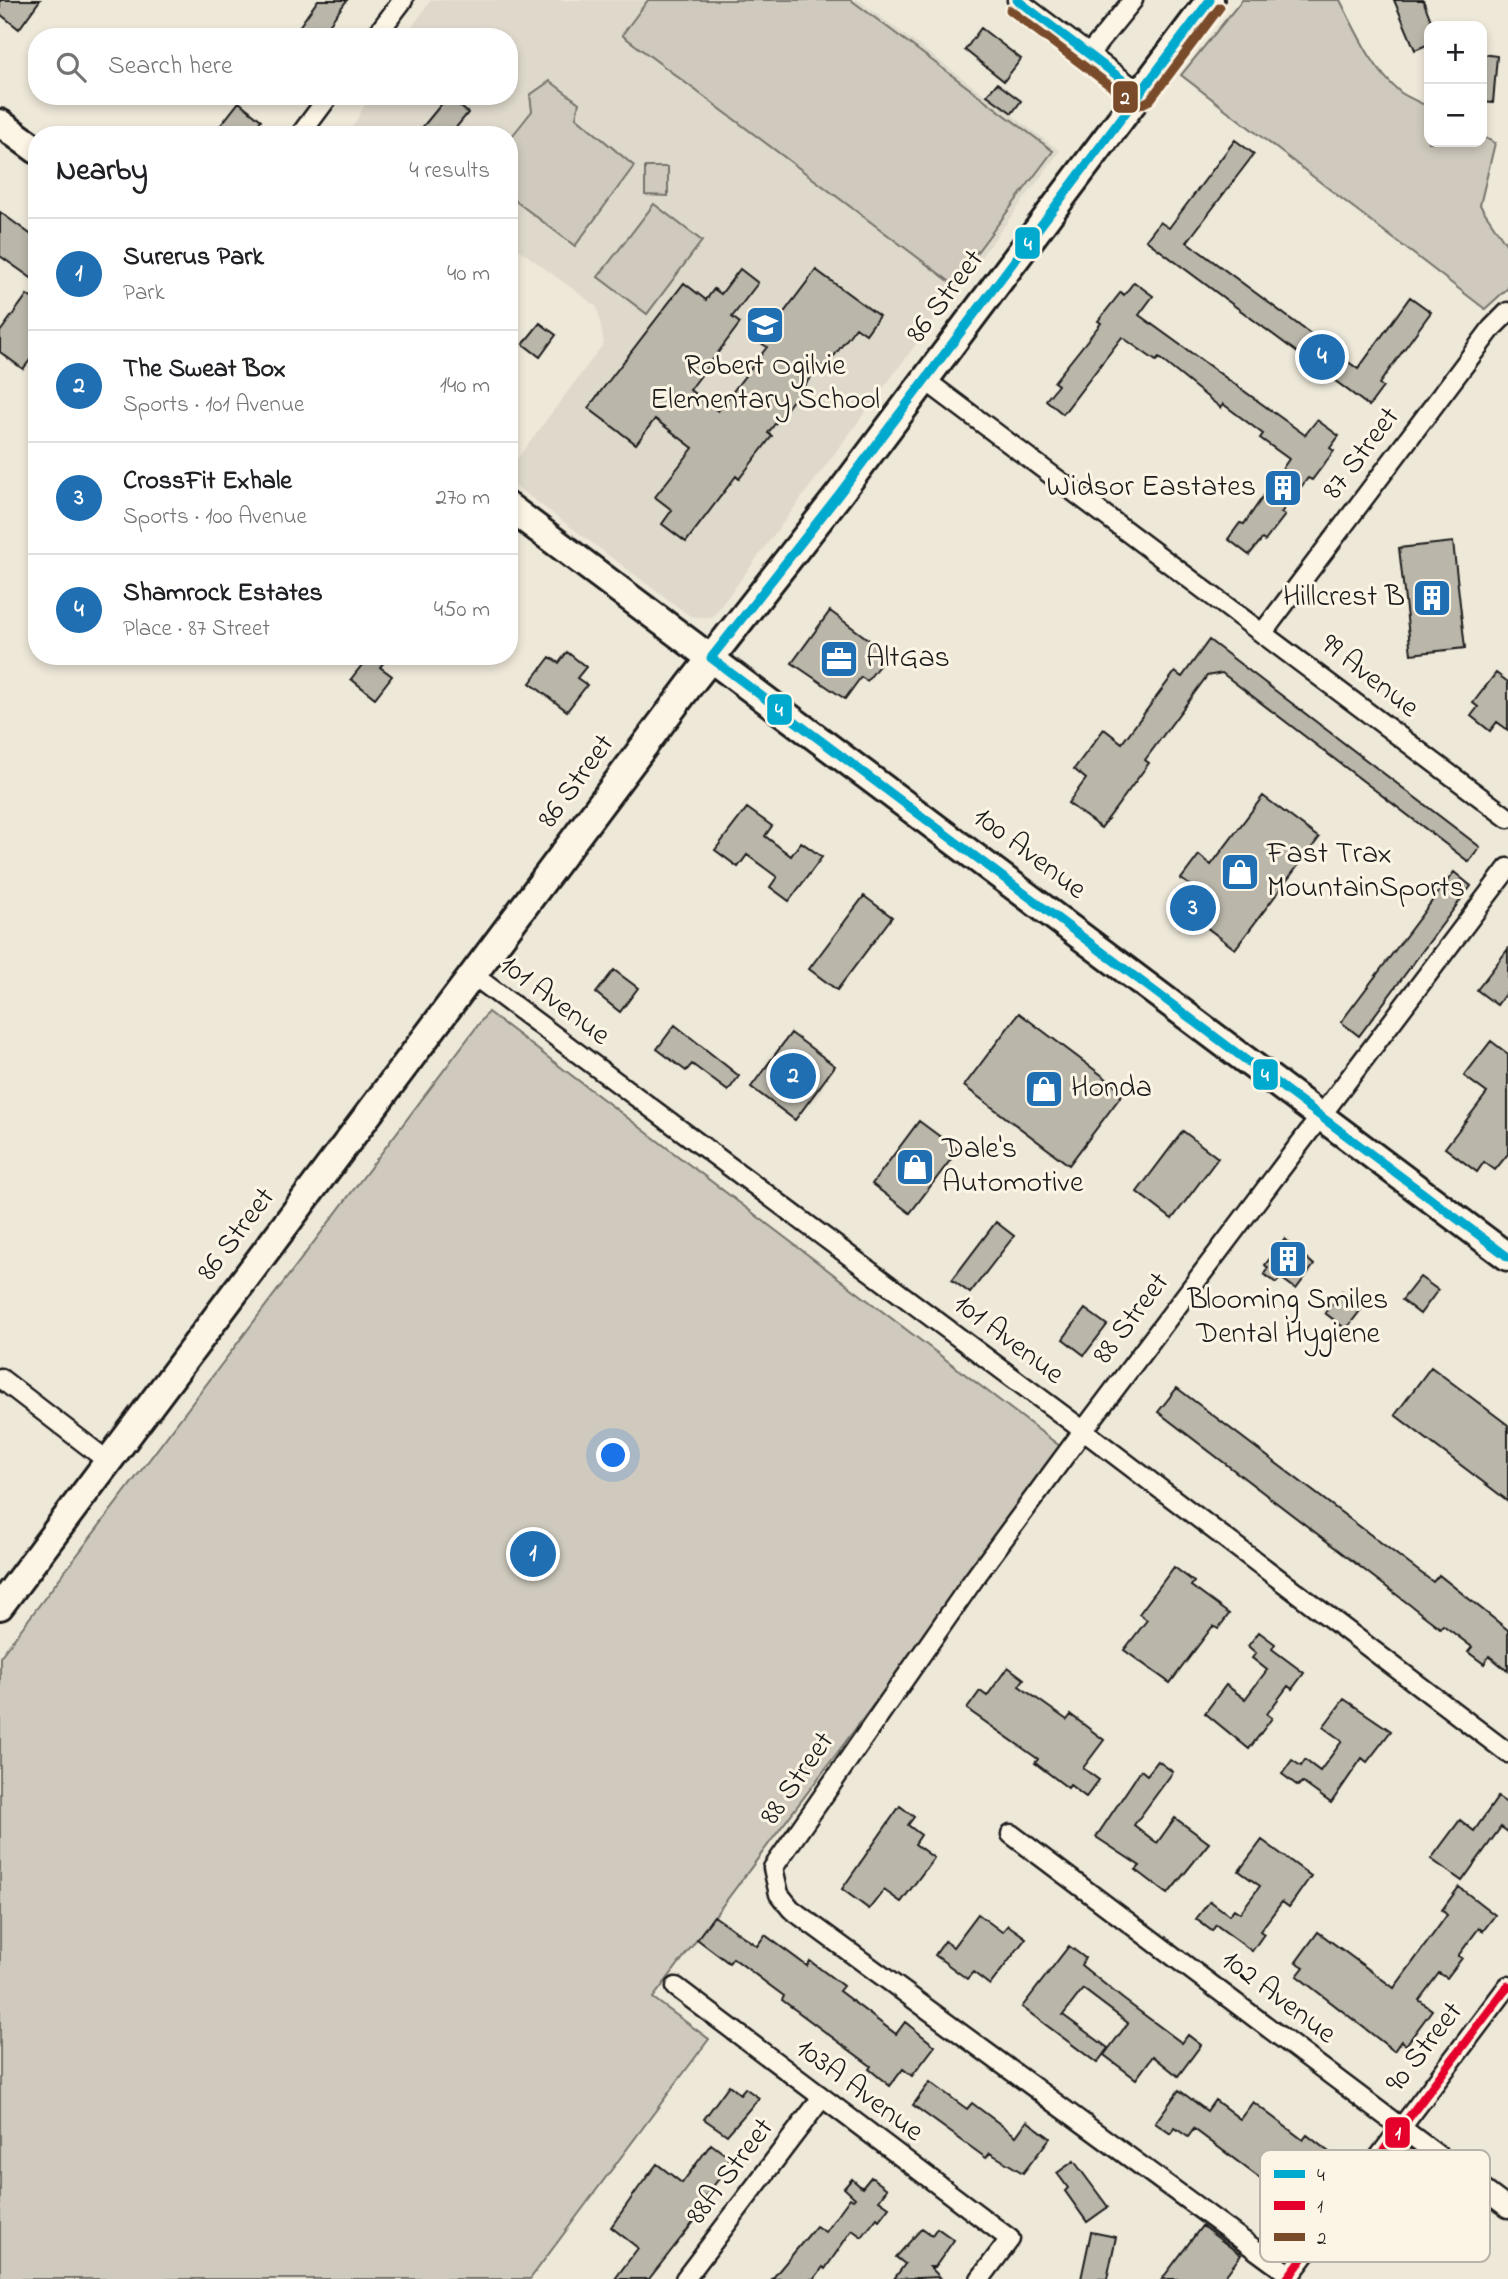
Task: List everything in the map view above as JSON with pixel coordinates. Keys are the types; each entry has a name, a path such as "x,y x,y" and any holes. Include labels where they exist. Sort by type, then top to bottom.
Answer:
{"main road":[{"name":"86 Street","path":"0,1605 711,658 925,380 1210,0"},
{"path":"0,123 28,143"},
{"name":"100 Avenue","path":"518,514 1508,1257"}],"street":[{"path":"382,28 403,0"},
{"path":"1017,0 1140,93"},
{"path":"1089,54 1133,0"},
{"path":"307,126 323,105"},
{"name":"87 Street","path":"1264,631 1492,328 1508,312"},
{"name":"99 Avenue","path":"925,380 1264,631 1508,818"},
{"name":"88 Street","path":"1260,2256 791,1909 776,1884 773,1868 776,1860 1083,1431 1508,868"},
{"name":"101 Avenue","path":"473,975 1508,1753"},
{"path":"0,1378 109,1462"},
{"name":"102 Avenue","path":"1012,1835 1432,2150"},
{"name":"90 Street","path":"1382,2150 1508,1986"},
{"name":"103A Avenue","path":"676,1987 1010,2239 979,2279"},
{"name":"88A Street","path":"685,2279 821,2099"},
{"name":"102 Avenue","path":"1490,2194 1508,2208"},
{"name":"88 Street","path":"1268,2262 1288,2277"},
{"name":"90 Street","path":"1288,2277 1299,2262"}],"shaded area":[{"name":"Robert Ogilvie Elementary School","path":"431,0 858,0 1060,151 712,618 690,616 518,488 518,458 604,343 597,307 518,249 518,126 353,126 365,105 518,105 518,28 411,28"},
{"path":"648,0 851,0 1053,151 953,284 622,35"},
{"path":"1242,0 1340,0 1381,72 1400,92 1424,104 1424,147 1487,147 1487,139 1495,143 1480,205 1508,247 1508,288 1485,309 1181,75"},
{"path":"550,81 579,103 576,117 634,166 575,246 518,203 518,129 532,111 530,95"},
{"path":"645,167 668,167 668,196 645,195"},
{"path":"654,204 702,241 647,314 598,277"},
{"path":"488,1012 1065,1450 653,1998 709,2039 530,2279 0,2279 0,1657"}],"building":[{"path":"0,0 40,0 19,29 0,14"},
{"path":"318,0 347,0 327,28 298,28"},
{"path":"1394,0 1423,0 1431,21 1424,21 1424,46 1415,50"},
{"path":"981,28 1021,59 1004,81 965,50"},
{"path":"1487,55 1497,56 1493,103 1487,102"},
{"path":"997,83 1021,101 1012,113 987,95"},
{"path":"237,105 243,105 261,120 257,126 220,126"},
{"path":"441,105 459,105 468,113 457,126 423,126"},
{"path":"1235,140 1254,154 1187,242 1358,369 1410,297 1431,312 1379,384 1383,387 1369,406 1146,240 1160,222 1169,228"},
{"path":"0,212 28,232 28,276 0,256"},
{"path":"740,269 758,283 732,317 740,323 690,390 718,411 767,347 761,343 816,270 879,316 866,334 856,327 825,368 820,365 768,433 772,436 739,479 736,476 686,542 662,524 672,510 655,497 693,448 655,419 636,444 588,408 684,283 706,300 714,289 721,294"},
{"path":"1134,282 1153,296 1139,315 1305,435 1317,420 1339,436 1330,448 1334,451 1312,480 1308,478 1281,513 1285,515 1265,541 1262,539 1249,555 1228,539 1240,523 1244,524 1289,459 1260,438 1263,434 1223,404 1221,408 1159,358 1156,361 1122,337 1063,414 1046,400 1058,385 1054,382 1101,323 1098,321 1121,292 1124,295"},
{"path":"28,296 28,363 23,369 0,352 0,332"},
{"path":"540,323 556,335 540,357 523,344"},
{"name":"Hillcrest B","path":"1453,542 1465,648 1411,654 1399,548"},
{"name":"AltGas","path":"830,611 888,654 867,681 861,677 845,699 792,663"},
{"path":"1209,640 1480,847 1469,862 1222,673 1207,676 1145,760 1149,763 1101,828 1068,803 1086,779 1074,769 1104,729 1122,743 1175,672 1182,677"},
{"path":"567,652 586,667 577,678 587,685 567,711 530,683 550,657 559,663"},
{"path":"362,665 382,665 380,667 392,676 375,698 351,679"},
{"path":"1496,673 1508,682 1508,730 1497,722 1490,731 1471,716 1478,707 1473,703"},
{"name":"Fast Trax MountainSports","path":"1263,796 1319,838 1235,949 1180,907 1194,888 1181,879 1199,855 1211,865"},
{"path":"747,808 772,826 765,836 791,856 801,842 822,857 789,901 770,887 777,877 747,855 738,867 715,850"},
{"path":"1454,872 1471,886 1359,1036 1341,1022"},
{"path":"864,896 892,917 837,990 809,969"},
{"path":"1508,949 1508,990 1497,1005 1477,990"},
{"path":"614,970 638,988 620,1012 596,993"},
{"name":"Honda","path":"1019,1013 1124,1092 1069,1165 964,1086"},
{"path":"675,1025 739,1076 728,1091 692,1064 686,1071 657,1049"},
{"path":"791,1033 835,1066 795,1120 751,1087"},
{"path":"1491,1041 1508,1054 1508,1154 1495,1170 1484,1162 1477,1172 1445,1148 1487,1093 1464,1076"},
{"name":"Dale's Automotive","path":"919,1121 958,1150 910,1213 872,1184"},
{"path":"1183,1131 1218,1158 1172,1219 1137,1192"},
{"path":"996,1222 1014,1236 970,1293 952,1280"},
{"name":"Blooming Smiles Dental Hygiene","path":"1285,1239 1314,1265 1296,1289 1281,1278 1276,1283 1264,1274 1268,1268 1265,1265"},
{"path":"1420,1277 1438,1290 1420,1314 1402,1300"},
{"path":"1342,1291 1363,1307 1346,1329 1325,1313"},
{"path":"1085,1309 1107,1325 1084,1355 1063,1339"},
{"path":"1431,1367 1508,1425 1508,1501 1395,1415"},
{"path":"1177,1388 1433,1582 1439,1575 1508,1630 1508,1671 1489,1656 1484,1664 1468,1652 1472,1647 1443,1625 1440,1628 1158,1412"},
{"path":"1174,1567 1194,1582 1191,1586 1229,1614 1218,1629 1213,1626 1170,1683 1124,1650 1147,1620 1139,1614"},
{"path":"1259,1632 1275,1644 1272,1649 1304,1673 1292,1689 1288,1686 1267,1714 1272,1718 1249,1749 1205,1713 1226,1685 1245,1699 1267,1670 1252,1658 1256,1653 1248,1646"},
{"path":"1008,1667 1024,1679 1019,1686 1067,1720 1071,1715 1104,1740 1083,1768 1099,1780 1086,1797 1070,1785 1068,1788 1035,1763 1038,1759 967,1709 980,1691 987,1696"},
{"path":"1344,1699 1391,1731 1367,1762 1362,1758 1331,1803 1302,1782 1298,1786 1282,1774 1292,1760 1301,1766 1305,1760 1320,1771 1342,1741 1323,1727"},
{"path":"1158,1761 1173,1772 1134,1825 1157,1843 1175,1818 1209,1843 1168,1894 1136,1870 1140,1866 1096,1837 1141,1770 1147,1775"},
{"path":"1498,1797 1508,1804 1508,1832 1501,1827 1462,1881 1431,1859 1460,1820 1474,1831"},
{"path":"900,1806 914,1817 908,1825 921,1835 915,1844 934,1858 901,1902 884,1890 869,1909 842,1889"},
{"path":"1262,1840 1311,1876 1289,1907 1282,1902 1260,1931 1264,1934 1252,1951 1216,1925 1212,1931 1196,1919 1210,1901 1229,1915 1234,1909 1240,1913 1260,1886 1239,1871"},
{"path":"1459,1887 1495,1915 1483,1931 1479,1928 1458,1956 1462,1958 1447,1978 1439,1973 1419,2000 1432,2010 1406,2045 1401,2041 1394,2051 1297,1976 1304,1967 1296,1962 1318,1932 1394,1988 1447,1915 1442,1910"},
{"path":"978,1914 1002,1932 1008,1925 1026,1938 990,1985 973,1972 967,1979 935,1955 945,1941 953,1947"},
{"path":"714,1916 757,1946 765,1935 807,1966 810,1961 843,1986 839,1991 896,2034 905,2022 935,2046 912,2076 903,2069 890,2086 869,2069 871,2066 782,2000 784,1996 733,1958 729,1963 697,1939"},
{"path":"1069,1946 1085,1958 1081,1965 1123,1999 1182,2043 1188,2035 1201,2045 1178,2076 1153,2056 1136,2079 1104,2055 1128,2023 1083,1989 1063,2015 1108,2048 1097,2063 1022,2007"},
{"path":"930,2082 967,2109 972,2103 1016,2136 1027,2121 1050,2138 1023,2173 990,2153 986,2158 913,2105"},
{"path":"729,2085 740,2094 745,2088 759,2098 727,2135 704,2119"},
{"path":"1179,2090 1207,2111 1215,2100 1240,2119 1253,2102 1303,2140 1307,2135 1326,2150 1260,2150 1260,2178 1194,2129 1188,2137 1175,2128 1171,2134 1155,2123"},
{"path":"711,2144 730,2158 718,2174 721,2176 698,2206 703,2210 649,2279 615,2279 638,2248 611,2227 640,2186 657,2164 682,2183"},
{"path":"1074,2161 1108,2207 1087,2222 1065,2191 1068,2188 1057,2173"},
{"path":"871,2177 887,2189 879,2200 889,2207 879,2220 877,2218 862,2237 852,2230 825,2269 823,2267 814,2279 772,2279 816,2226 825,2232 850,2198 855,2198 844,2188 852,2179 862,2188"},
{"path":"1202,2226 1241,2255 1223,2279 1162,2279"},
{"path":"922,2228 932,2235 937,2228 954,2240 935,2267 930,2267 940,2277 894,2279 905,2264 896,2257"},
{"path":"1091,2232 1116,2237 1107,2279 1081,2279"}],"transit line":[{"name":"4","path":"1017,0 1140,93"},
{"name":"4","path":"1210,0 840,493 711,658 1508,1257"},
{"name":"2","path":"1010,10 1133,103 1140,105 1150,100 1220,7"},
{"name":"1","path":"1384,2150 1508,1986"},
{"name":"1","path":"1287,2279 1300,2262"}],"place":[{"name":"Robert Ogilvie Elementary School","path":"765,325"},
{"name":"Shamrock Estates","path":"1322,357"},
{"name":"Widsor Eastates","path":"1283,488"},
{"name":"Hillcrest B","path":"1432,598"},
{"name":"AltGas","path":"839,659"},
{"name":"Fast Trax MountainSports","path":"1240,872"},
{"name":"CrossFit Exhale","path":"1193,908"},
{"name":"The Sweat Box","path":"793,1076"},
{"name":"Honda","path":"1044,1089"},
{"name":"Dale's Automotive","path":"915,1167"},
{"name":"Blooming Smiles Dental Hygiene","path":"1288,1259"},
{"name":"Surerus Park","path":"533,1554"}]}
